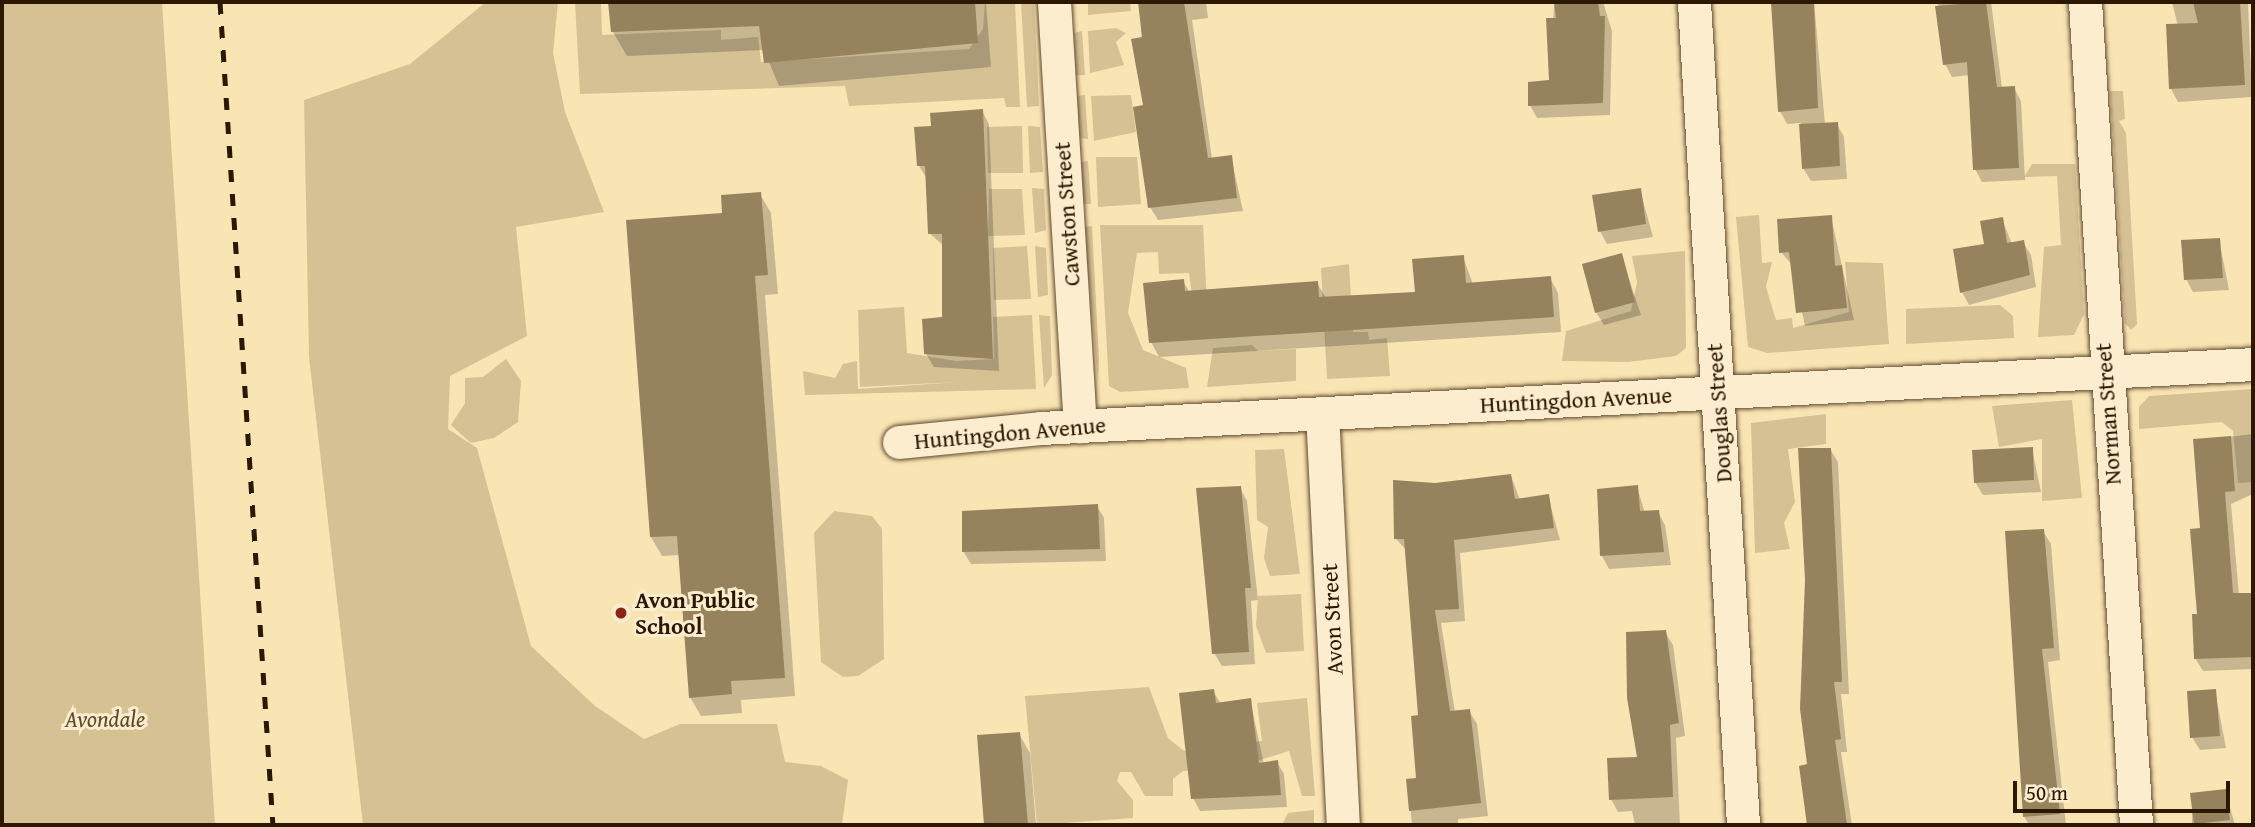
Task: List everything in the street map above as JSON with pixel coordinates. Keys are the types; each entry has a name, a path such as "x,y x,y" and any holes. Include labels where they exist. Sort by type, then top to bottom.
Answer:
{"street":[{"name":"Cawston Street","path":"1054,2 1080,426"},
{"name":"Douglas Street","path":"1694,2 1743,825"},
{"name":"Norman Street","path":"2085,2 2105,370 2136,825"},
{"name":"Huntingdon Avenue","path":"899,442 1080,426 2253,364"},
{"name":"Avon Street","path":"1322,413 1343,825"}],"green space":[{"name":"Avondale","path":"2,2 162,2 215,825 2,825"},
{"path":"486,2 558,2 553,53 565,112 604,212 516,227 527,336 450,376 448,429 477,448 531,646 595,706 644,739 680,724 777,724 785,762 821,766 848,780 842,825 363,825 309,357 304,100 410,64"},
{"path":"575,2 601,2 602,35 721,30 721,40 758,37 761,62 969,49 983,29 985,2 1015,2 1020,107 1006,107 1004,98 849,106 845,86 580,94"},
{"path":"1021,2 1034,2 1039,106 1027,107"},
{"path":"1088,2 1130,2 1131,11 1088,15"},
{"path":"1116,28 1126,33 1116,42 1124,65 1090,73 1088,31"},
{"path":"1082,31 1085,75 1076,75 1074,33"},
{"path":"2110,91 2123,91 2125,119 2119,121 2126,133 2137,324 2131,330 2125,323"},
{"path":"1085,95 1088,139 1079,138 1077,96"},
{"path":"1131,95 1136,132 1094,141 1091,96"},
{"path":"1022,126 1023,173 988,173 987,127"},
{"path":"1028,126 1040,127 1043,172 1030,173"},
{"path":"1096,157 1137,157 1141,204 1098,207"},
{"path":"1088,161 1091,204 1083,204 1081,162"},
{"path":"2032,164 2075,164 2084,314 2074,335 2038,337 2044,247 2061,245 2057,176 2024,177"},
{"path":"1032,188 1044,189 1046,230 1035,233"},
{"path":"989,189 1022,189 1025,235 988,236"},
{"path":"1759,215 1762,263 1772,262 1766,287 1776,320 1792,318 1793,328 1849,312 1845,262 1883,263 1889,344 1767,353 1748,347 1736,217"},
{"path":"1100,225 1203,225 1207,303 1193,302 1189,273 1159,274 1158,252 1137,253 1128,313 1143,350 1186,368 1189,388 1120,392 1109,386"},
{"path":"1092,226 1099,359 1098,383 1084,227"},
{"path":"1027,246 1031,299 994,300 993,248"},
{"path":"1035,246 1046,248 1048,295 1038,297"},
{"path":"1685,251 1686,348 1676,356 1628,362 1562,361 1566,331 1631,311 1637,282 1632,256"},
{"path":"1349,264 1353,332 1368,332 1369,340 1387,338 1390,376 1327,379 1321,268"},
{"path":"2000,305 2013,316 2014,338 1906,344 1906,309"},
{"path":"904,307 907,353 956,361 994,359 993,317 1032,315 1036,389 805,395 803,371 835,378 843,364 857,361 858,389 959,382 860,387 858,310"},
{"path":"1039,315 1050,316 1052,375 1044,388"},
{"path":"1252,345 1258,351 1296,349 1296,381 1207,387 1213,348"},
{"path":"506,359 521,381 518,422 494,438 471,443 451,425 465,403 465,378 483,377"},
{"path":"2253,389 2253,482 2238,483 2233,431 2222,422 2139,429 2139,407 2149,396"},
{"path":"2072,400 2082,498 2042,501 2042,439 1999,447 1992,406"},
{"path":"1826,414 1826,444 1788,449 1795,502 1784,523 1790,549 1755,553 1751,423"},
{"path":"1284,449 1300,574 1270,576 1264,558 1268,527 1257,520 1255,450"},
{"path":"834,511 872,516 882,529 884,659 858,676 843,677 821,662 814,533"},
{"path":"1301,594 1304,651 1266,653 1256,626 1258,596"},
{"path":"1149,687 1168,738 1184,751 1262,741 1257,703 1307,698 1315,796 1302,796 1289,751 1257,761 1257,767 1183,771 1173,779 1173,796 1145,796 1131,772 1120,772 1117,781 1133,800 1133,818 1037,825 1025,696"},
{"path":"1314,810 1314,825 1282,825 1288,813"}],"building":[{"path":"608,2 975,2 978,43 764,63 759,26 611,32"},
{"path":"1138,2 1184,2 1208,158 1232,155 1237,198 1148,208 1133,107 1143,105 1131,39 1142,37"},
{"path":"1554,2 1598,2 1600,16 1605,16 1603,103 1528,106 1528,82 1549,80 1546,18 1556,18"},
{"path":"1771,2 1814,2 1818,108 1778,112"},
{"path":"1986,2 1997,87 2015,86 2019,168 1973,170 1967,62 1943,65 1935,6"},
{"path":"2193,2 2240,2 2245,85 2169,89 2166,24 2198,23"},
{"path":"983,109 993,359 924,354 922,319 942,317 942,234 928,234 925,166 917,166 914,127 931,126 930,113"},
{"path":"1838,122 1840,166 1802,169 1799,124"},
{"path":"1641,188 1646,224 1598,232 1592,195"},
{"path":"761,192 768,275 755,276 785,678 731,681 732,694 689,698 677,536 650,537 626,220 722,213 721,195"},
{"path":"1832,215 1835,266 1842,265 1847,308 1796,313 1789,252 1779,253 1777,219"},
{"path":"2003,217 2007,243 2024,240 2030,275 1960,293 1953,249 1984,244 1980,221"},
{"path":"2220,238 2223,278 2184,280 2181,240"},
{"path":"1622,253 1635,302 1595,313 1582,264"},
{"path":"1464,255 1466,283 1551,276 1554,317 1149,343 1143,283 1184,279 1185,291 1318,281 1319,297 1415,292 1412,259"},
{"path":"2231,436 2235,491 2225,492 2233,593 2253,593 2253,657 2194,659 2192,614 2197,614 2190,529 2200,528 2193,439"},
{"path":"2033,447 2034,480 1974,483 1972,450"},
{"path":"1798,448 1831,448 1842,682 1834,682 1841,739 1835,740 1847,825 1807,825 1799,766 1807,764 1800,709 1805,580"},
{"path":"1511,474 1515,499 1549,494 1554,528 1454,540 1459,609 1435,610 1450,711 1470,709 1481,803 1409,811 1406,779 1416,778 1411,716 1418,715 1404,539 1394,539 1393,480 1435,483"},
{"path":"1638,485 1640,511 1659,510 1664,552 1600,556 1597,489"},
{"path":"1241,486 1251,588 1245,588 1249,652 1212,654 1196,488"},
{"path":"1098,504 1100,549 962,552 962,511"},
{"path":"2044,529 2054,648 2042,649 2060,814 2023,817 2005,531"},
{"path":"1666,630 1679,723 1670,725 1673,797 1609,800 1607,758 1637,757 1627,698 1626,632"},
{"path":"1214,689 1216,703 1251,698 1259,763 1278,760 1281,795 1191,799 1179,693"},
{"path":"2216,689 2220,736 2190,738 2187,691"},
{"path":"1020,732 1028,825 984,825 977,735"},
{"path":"2226,789 2230,820 2194,824 2190,793"}],"railway":[{"path":"220,2 273,825"}],"place":[{"name":"Avon Public School","path":"621,613"}]}
